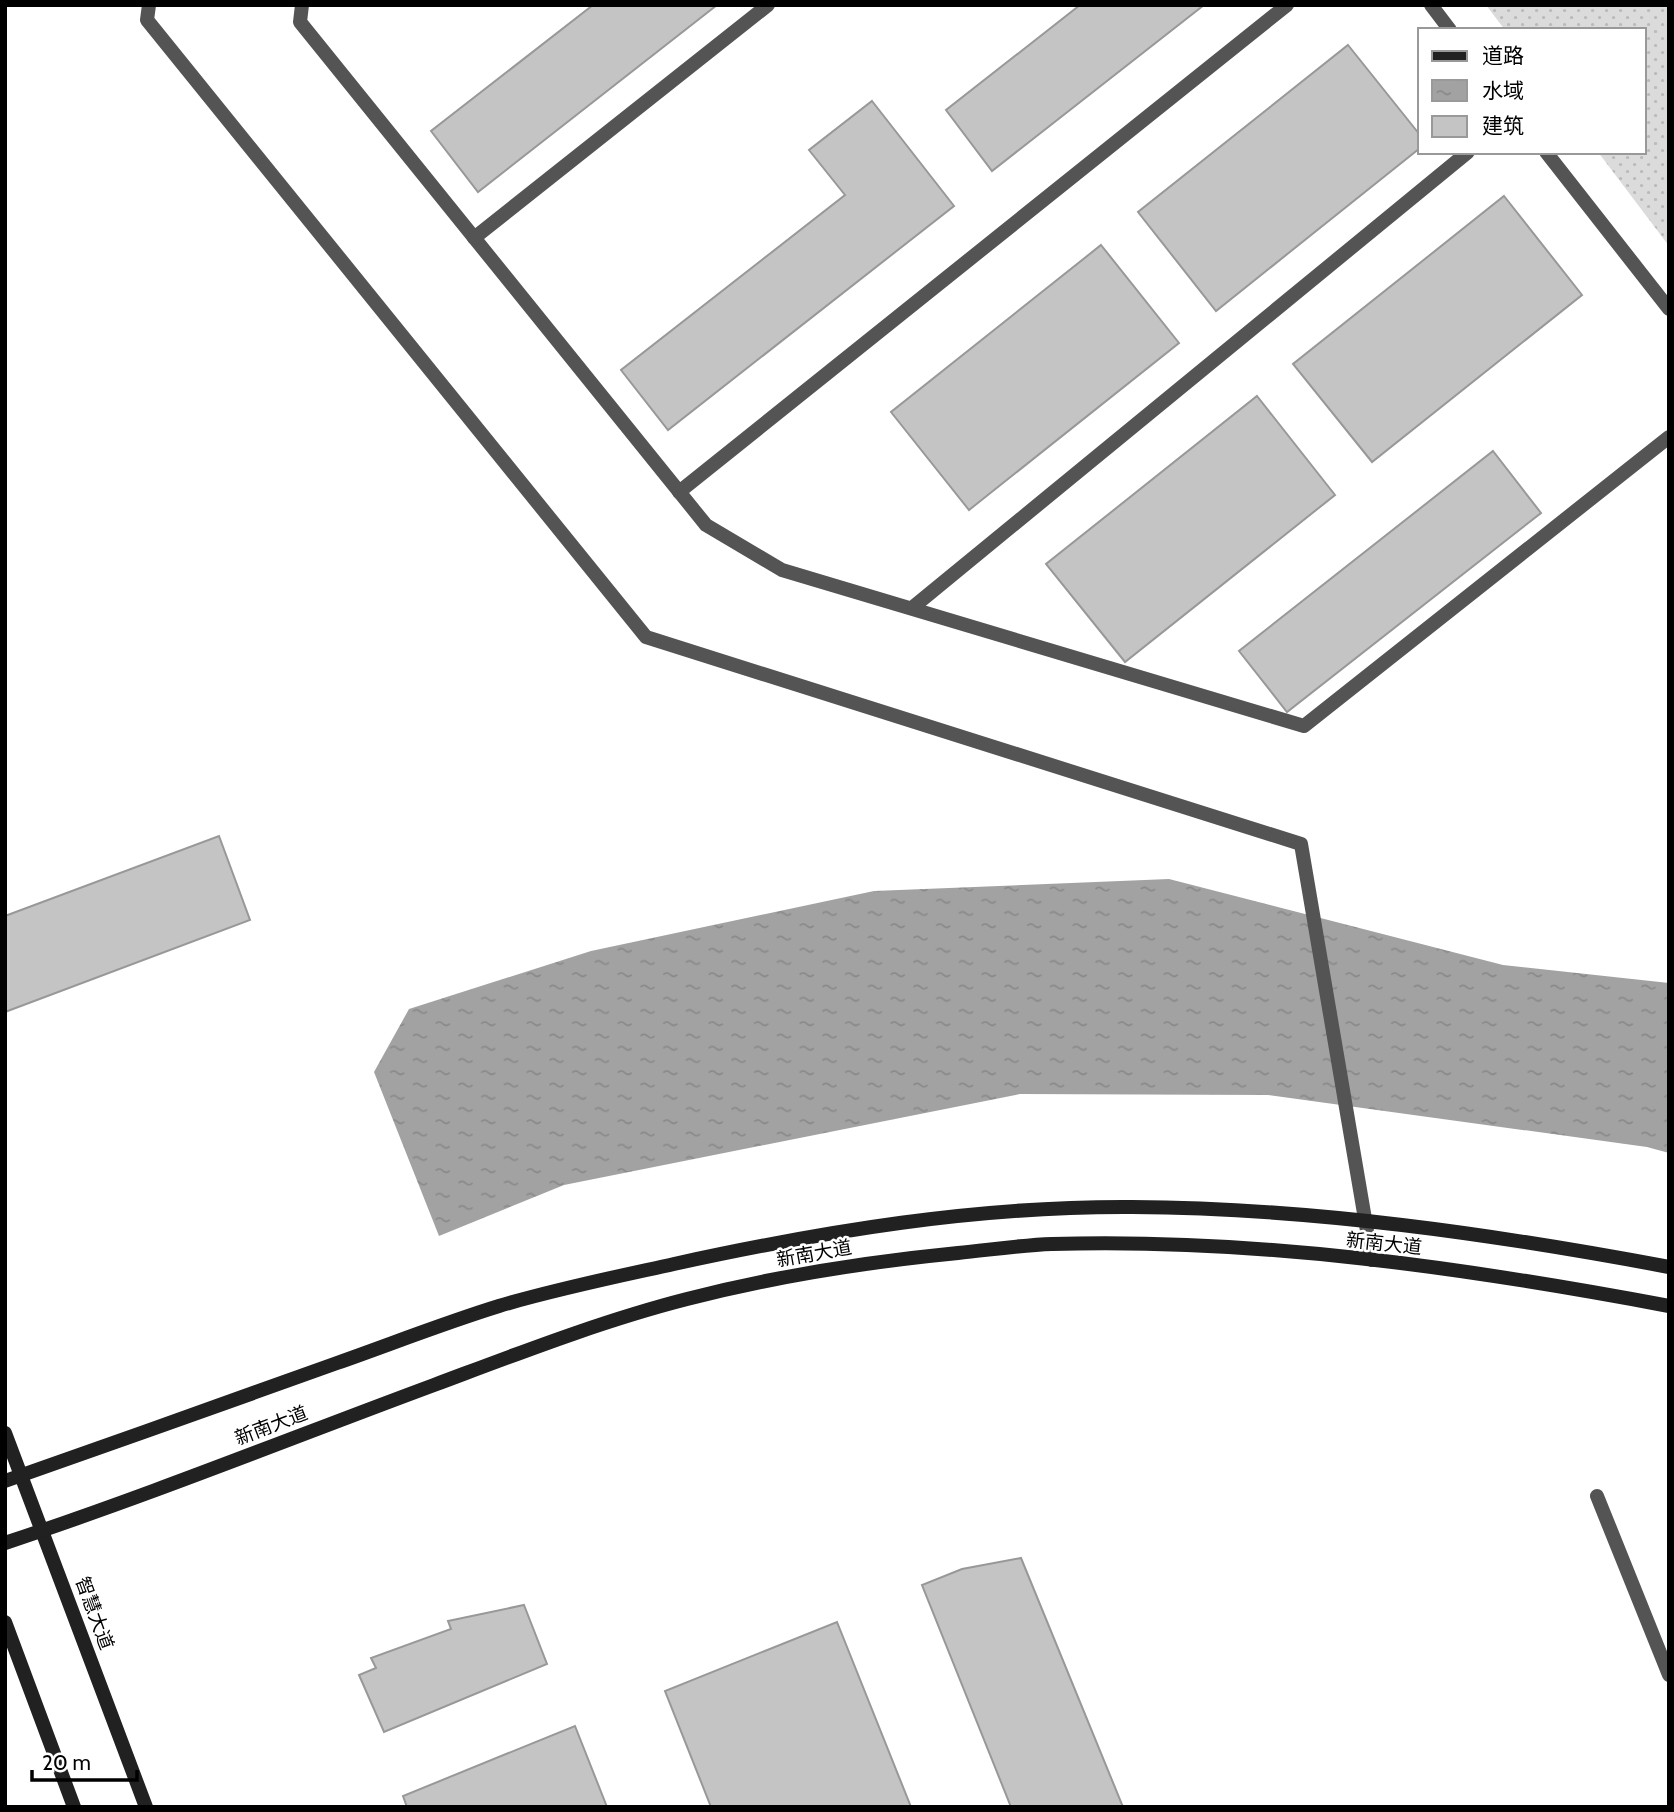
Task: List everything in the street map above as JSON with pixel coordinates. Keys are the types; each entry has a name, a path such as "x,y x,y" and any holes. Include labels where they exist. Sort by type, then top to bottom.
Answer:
{"main road":[{"name":"新南大道","path":"5,1481 497,1307 599,1280 850,1228 945,1216 1040,1209 1146,1207 1288,1214 1365,1222 1504,1240 1669,1267"},
{"name":"新南大道","path":"5,1543 499,1361 681,1300 814,1271 869,1263 1049,1244 1182,1244 1372,1261 1564,1286 1669,1306"},
{"name":"智慧大道","path":"5,1433 146,1807"},
{"path":"5,1622 75,1807"}],"street":[{"path":"149,5 147,20 646,638 1301,844 1372,1261"},
{"path":"302,5 300,22 706,525 782,570 1304,726 1669,436"},
{"path":"474,238 768,5"},
{"path":"679,492 1287,5"},
{"path":"1431,5 1448,28"},
{"path":"912,608 1466,154"},
{"path":"1548,154 1669,309"},
{"path":"1597,1496 1669,1675"}],"shaded area":[{"path":"1486,5 1669,5 1669,246 1600,154 1646,154 1646,28 1503,28"}],"water":[{"path":"1169,879 1503,965 1669,983 1669,1153 1647,1147 1268,1095 1020,1094 564,1185 439,1236 374,1072 409,1009 591,951 874,891"}],"building":[{"path":"593,5 717,5 478,192 431,131"},
{"path":"1080,5 1204,5 992,171 946,110"},
{"path":"1348,45 1418,132 1418,150 1216,311 1138,212"},
{"path":"872,101 954,206 668,430 621,370 845,195 809,150"},
{"path":"1504,196 1582,295 1372,462 1293,364"},
{"path":"1101,245 1179,343 969,510 891,412"},
{"path":"1257,396 1335,495 1125,662 1046,564"},
{"path":"1493,451 1541,513 1287,712 1239,651"},
{"path":"219,836 250,920 5,1012 5,916"},
{"path":"1021,1558 1123,1807 1011,1807 922,1585 962,1569"},
{"path":"524,1605 547,1664 384,1732 359,1675 376,1668 371,1658 451,1629 448,1621"},
{"path":"837,1622 911,1807 711,1807 665,1691"},
{"path":"575,1726 607,1807 407,1807 403,1796"}]}
